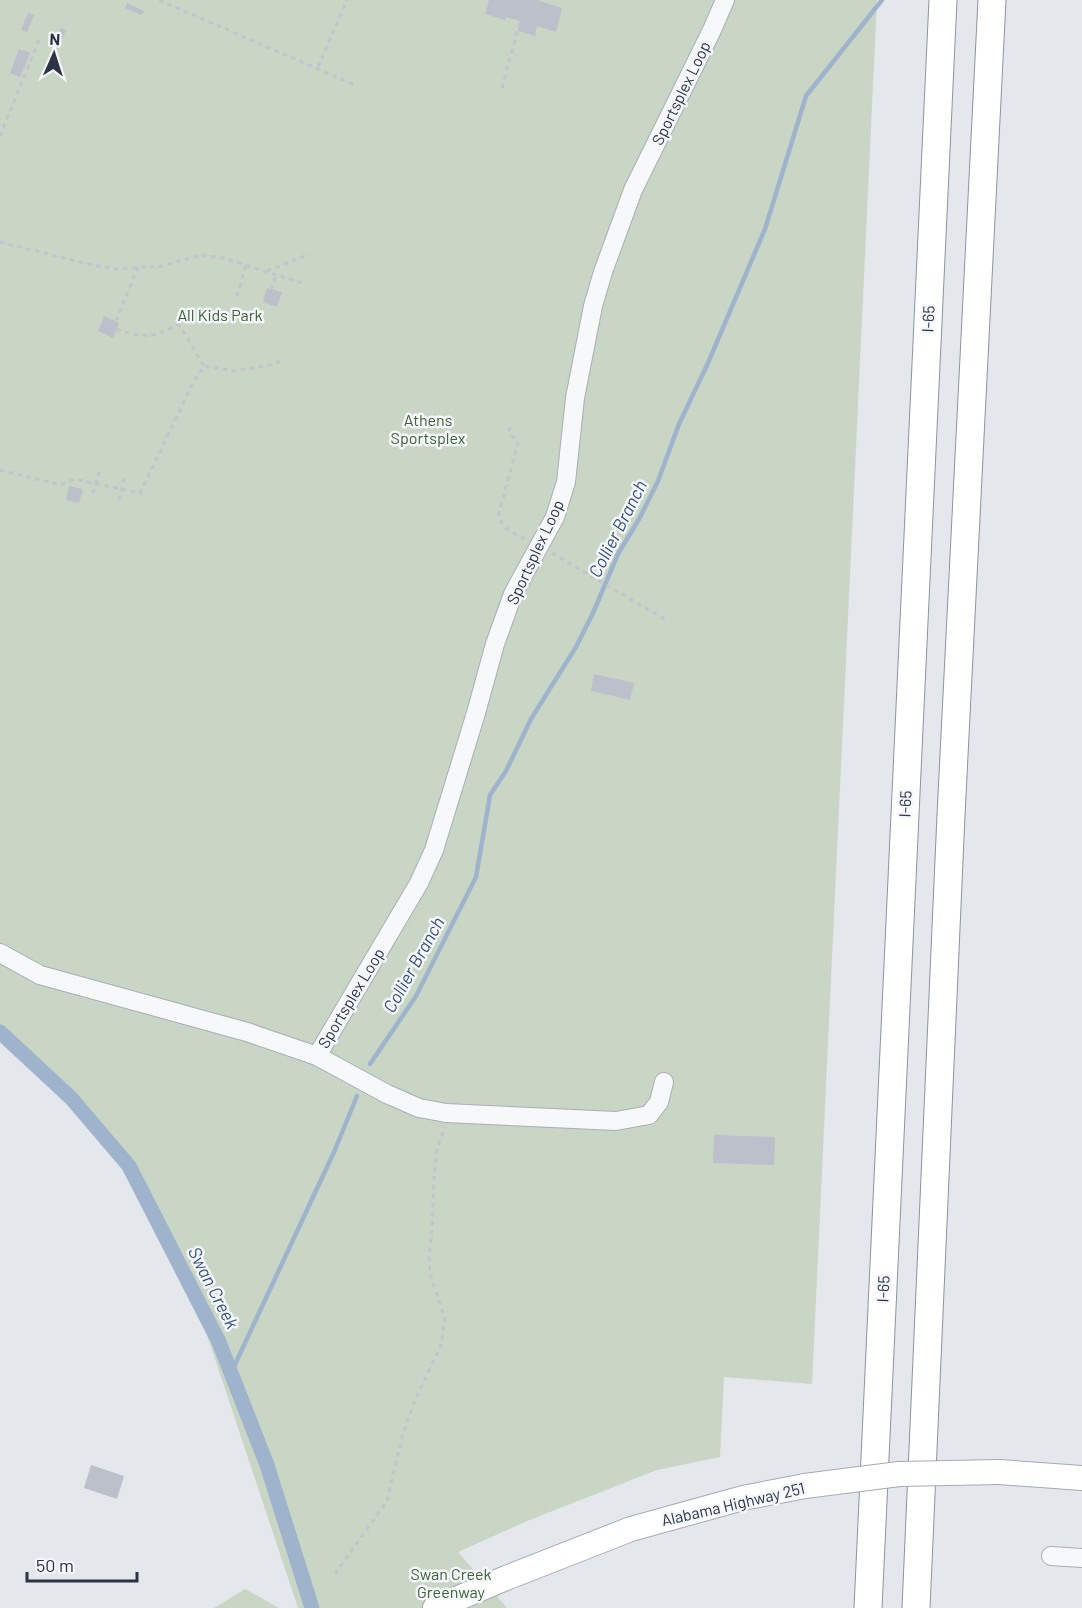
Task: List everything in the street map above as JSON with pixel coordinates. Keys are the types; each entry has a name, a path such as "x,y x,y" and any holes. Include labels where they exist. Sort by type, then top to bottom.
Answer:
{"highway":[{"name":"I-65","path":"868,1608 943,0"},
{"path":"916,1608 952,804 992,0"}],"main road":[{"name":"Alabama Highway 251","path":"435,1608 631,1529 743,1498 805,1486 899,1474 999,1472 1082,1478"}],"street":[{"name":"Sportsplex Loop","path":"317,1056 419,883 434,850 495,644 513,594 555,517 566,482 575,398 593,306 603,272 633,190 725,0"},
{"name":"Sportsplex Loop","path":"0,953 40,975 248,1032 317,1056 419,1108 446,1113 616,1121 649,1115 659,1102 664,1082"},
{"path":"1051,1556 1082,1558"}],"path":[{"path":"159,0 357,86"},
{"path":"317,68 347,0"},
{"path":"502,88 520,21"},
{"path":"0,136 39,40"},
{"path":"0,242 116,269 161,266 202,255 223,258 302,283"},
{"path":"267,271 310,254"},
{"path":"237,296 246,265"},
{"path":"116,321 138,267"},
{"path":"272,290 276,274"},
{"path":"116,330 151,337 193,316"},
{"path":"178,323 204,366 236,371 275,364 280,361"},
{"path":"0,470 61,485 74,479 140,493 194,381 204,366"},
{"path":"510,427 509,432 518,443 501,501 500,523 532,542"},
{"path":"93,493 99,471"},
{"path":"119,500 124,478"},
{"path":"548,550 666,621"},
{"path":"335,1574 387,1502 404,1433 416,1398 441,1344 445,1319 430,1274 429,1258 437,1149 445,1125"}],"green space":[{"name":"Athens Sportsplex","path":"0,0 877,0 812,1384 724,1377 720,1457 657,1470 532,1519 458,1552 507,1608 298,1608 200,1314 163,1225 121,1160 73,1098 0,1030"},
{"path":"245,1589 279,1608 214,1608"}],"building":[{"path":"489,0 537,0 562,8 556,32 537,26 535,36 518,31 520,21 506,17 505,20 485,14"},
{"path":"127,3 144,11 142,15 125,8"},
{"path":"28,13 34,15 27,32 21,30"},
{"path":"61,28 66,30 58,49 54,47"},
{"path":"19,49 30,53 20,77 10,73"},
{"path":"267,288 282,292 277,307 263,302"},
{"path":"104,316 119,323 113,338 98,331"},
{"path":"69,486 83,489 79,503 66,500"},
{"path":"594,674 634,683 630,700 591,691"},
{"path":"714,1135 775,1137 774,1165 713,1163"},
{"path":"91,1465 124,1476 117,1499 84,1488"}],"waterway":[{"name":"Collier Branch","path":"370,1064 416,996 476,877 490,795 506,771 531,719 576,647 618,554 658,481 679,424 708,363 765,229 806,96 882,0"},
{"name":"Swan Creek","path":"0,1032 71,1098 129,1166 219,1342 267,1465 312,1608"},
{"name":"Collier Branch","path":"231,1373 334,1152 357,1096"}],"park label":[{"name":"All Kids Park","path":"220,315"},
{"name":"Swan Creek Greenway","path":"451,1583"}]}
